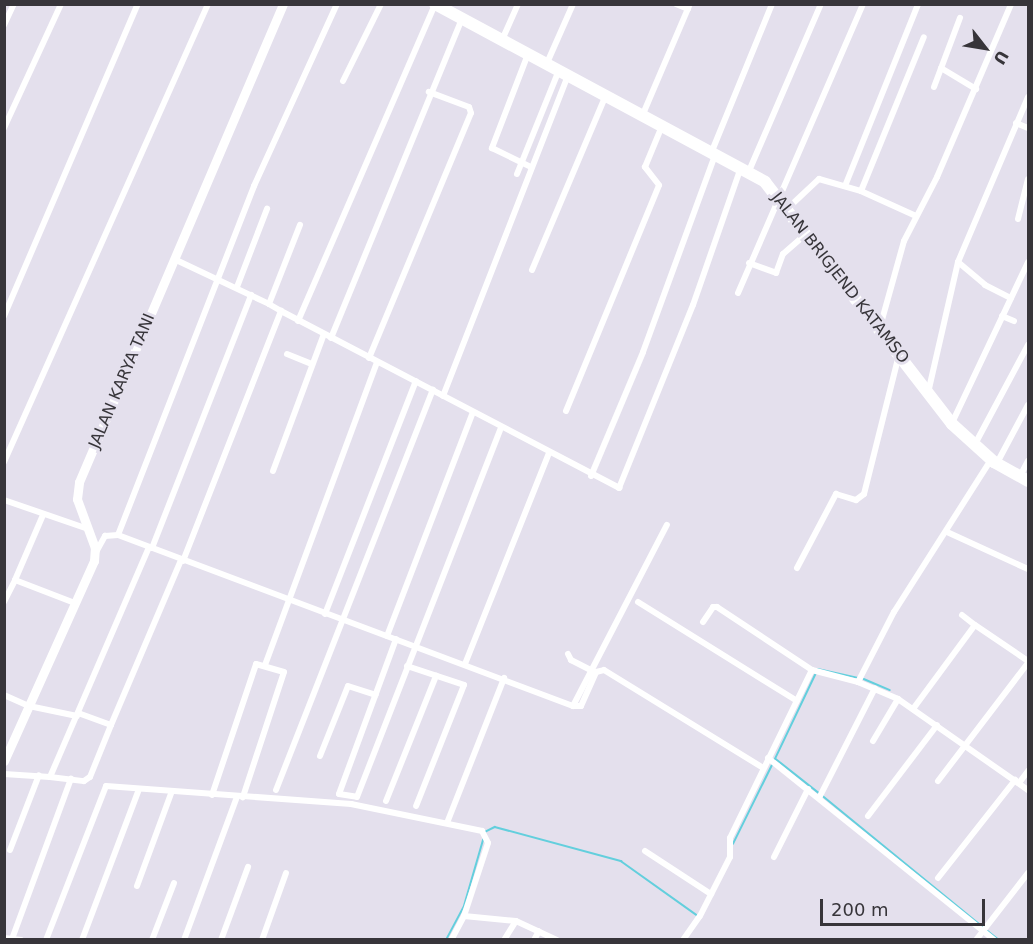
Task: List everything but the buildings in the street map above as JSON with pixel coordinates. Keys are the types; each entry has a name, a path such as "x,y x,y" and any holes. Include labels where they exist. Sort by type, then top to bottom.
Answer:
{"highway":[{"name":"JALAN BRIGJEND KATAMSO","path":"441,6 746,169 777,195 952,424 994,462 1024,479"}],"street":[{"path":"4,25 14,4"},
{"path":"4,128 61,4"},
{"path":"4,316 138,4"},
{"path":"4,462 208,4"},
{"name":"JALAN KARYA TANI","path":"95,554 77,499 79,482 283,4"},
{"path":"118,535 254,186 337,4"},
{"path":"343,81 381,4"},
{"path":"502,40 518,4"},
{"path":"547,63 573,4"},
{"path":"644,114 689,7 676,4"},
{"path":"591,477 648,339 714,152 772,4"},
{"path":"174,259 237,287 433,390 591,477 620,487 746,169 821,4"},
{"path":"738,293 777,195 863,4"},
{"path":"845,186 918,4"},
{"path":"880,327 902,248 976,88 1011,4"},
{"path":"298,321 441,6"},
{"path":"934,87 960,18"},
{"path":"331,338 429,92 462,19"},
{"path":"861,191 924,37"},
{"path":"528,54 492,148 531,167"},
{"path":"941,68 976,88"},
{"path":"517,174 564,72"},
{"path":"444,396 531,167 564,72"},
{"path":"369,358 471,113 469,107 429,92"},
{"path":"532,270 606,95"},
{"path":"928,394 958,261 1029,96"},
{"path":"1016,123 1029,128"},
{"path":"566,411 657,190 659,181 645,167 662,125"},
{"path":"1018,219 1029,179"},
{"path":"787,209 815,180 861,191 916,216"},
{"path":"237,287 267,209"},
{"path":"268,304 300,225"},
{"path":"749,263 776,273 783,254 806,234"},
{"path":"958,261 985,285 1011,298"},
{"path":"952,424 1029,262"},
{"path":"50,777 150,548 250,294"},
{"path":"4,774 88,779 182,560 281,311"},
{"path":"1002,316 1014,321"},
{"path":"273,471 324,334"},
{"path":"974,446 1028,349"},
{"path":"287,354 312,364"},
{"path":"797,568 836,494 856,500 864,494 899,355"},
{"path":"265,665 287,598 378,363"},
{"path":"325,614 416,381"},
{"path":"276,790 433,390"},
{"path":"859,678 894,612 994,462 1029,405"},
{"path":"387,636 473,412"},
{"path":"396,639 339,794 357,797 501,427"},
{"path":"465,664 549,453"},
{"path":"1024,479 1029,461"},
{"path":"4,500 88,529"},
{"path":"4,602 43,515"},
{"path":"573,706 667,525"},
{"path":"947,532 1028,569"},
{"path":"4,761 95,554 105,536 118,535 325,614 504,678 573,706 581,706 596,672 604,670 763,768"},
{"path":"15,580 75,603"},
{"path":"638,602 797,701"},
{"path":"703,622 713,608 717,607 813,670 859,678 898,699 1029,790"},
{"path":"938,781 1029,662 962,615"},
{"path":"913,709 975,625"},
{"path":"568,654 570,660 591,670"},
{"path":"184,939 240,797 284,674 265,665 253,665 212,795"},
{"path":"407,666 464,685 416,806"},
{"path":"683,939 711,894 730,857 730,838 813,670"},
{"path":"386,801 436,676"},
{"path":"447,823 504,678"},
{"path":"320,756 348,686 376,695"},
{"path":"819,798 875,688"},
{"path":"4,695 29,706 77,715 111,725"},
{"path":"873,741 898,699"},
{"path":"868,816 937,726"},
{"path":"768,758 994,939"},
{"path":"938,878 1017,782 1029,771"},
{"path":"10,850 39,776"},
{"path":"12,939 71,779"},
{"path":"46,939 104,789 139,789 339,803 479,830 488,837 464,916 451,939"},
{"path":"82,939 139,789"},
{"path":"774,857 808,789"},
{"path":"137,886 172,791"},
{"path":"645,851 711,894"},
{"path":"221,939 248,867"},
{"path":"262,939 286,873"},
{"path":"976,939 1029,873"},
{"path":"152,939 174,883"},
{"path":"464,916 516,921 557,939"},
{"path":"504,939 516,921"},
{"path":"534,939 539,931"},
{"path":"4,938 21,939"}],"waterway":[{"path":"818,669 859,678"},
{"path":"774,761 816,673"},
{"path":"864,679 890,690"},
{"path":"776,759 819,793"},
{"path":"733,844 772,765"},
{"path":"823,796 984,928"},
{"path":"485,832 495,827 621,861 698,916"},
{"path":"446,940 464,906 483,840"},
{"path":"988,931 999,940"}]}
